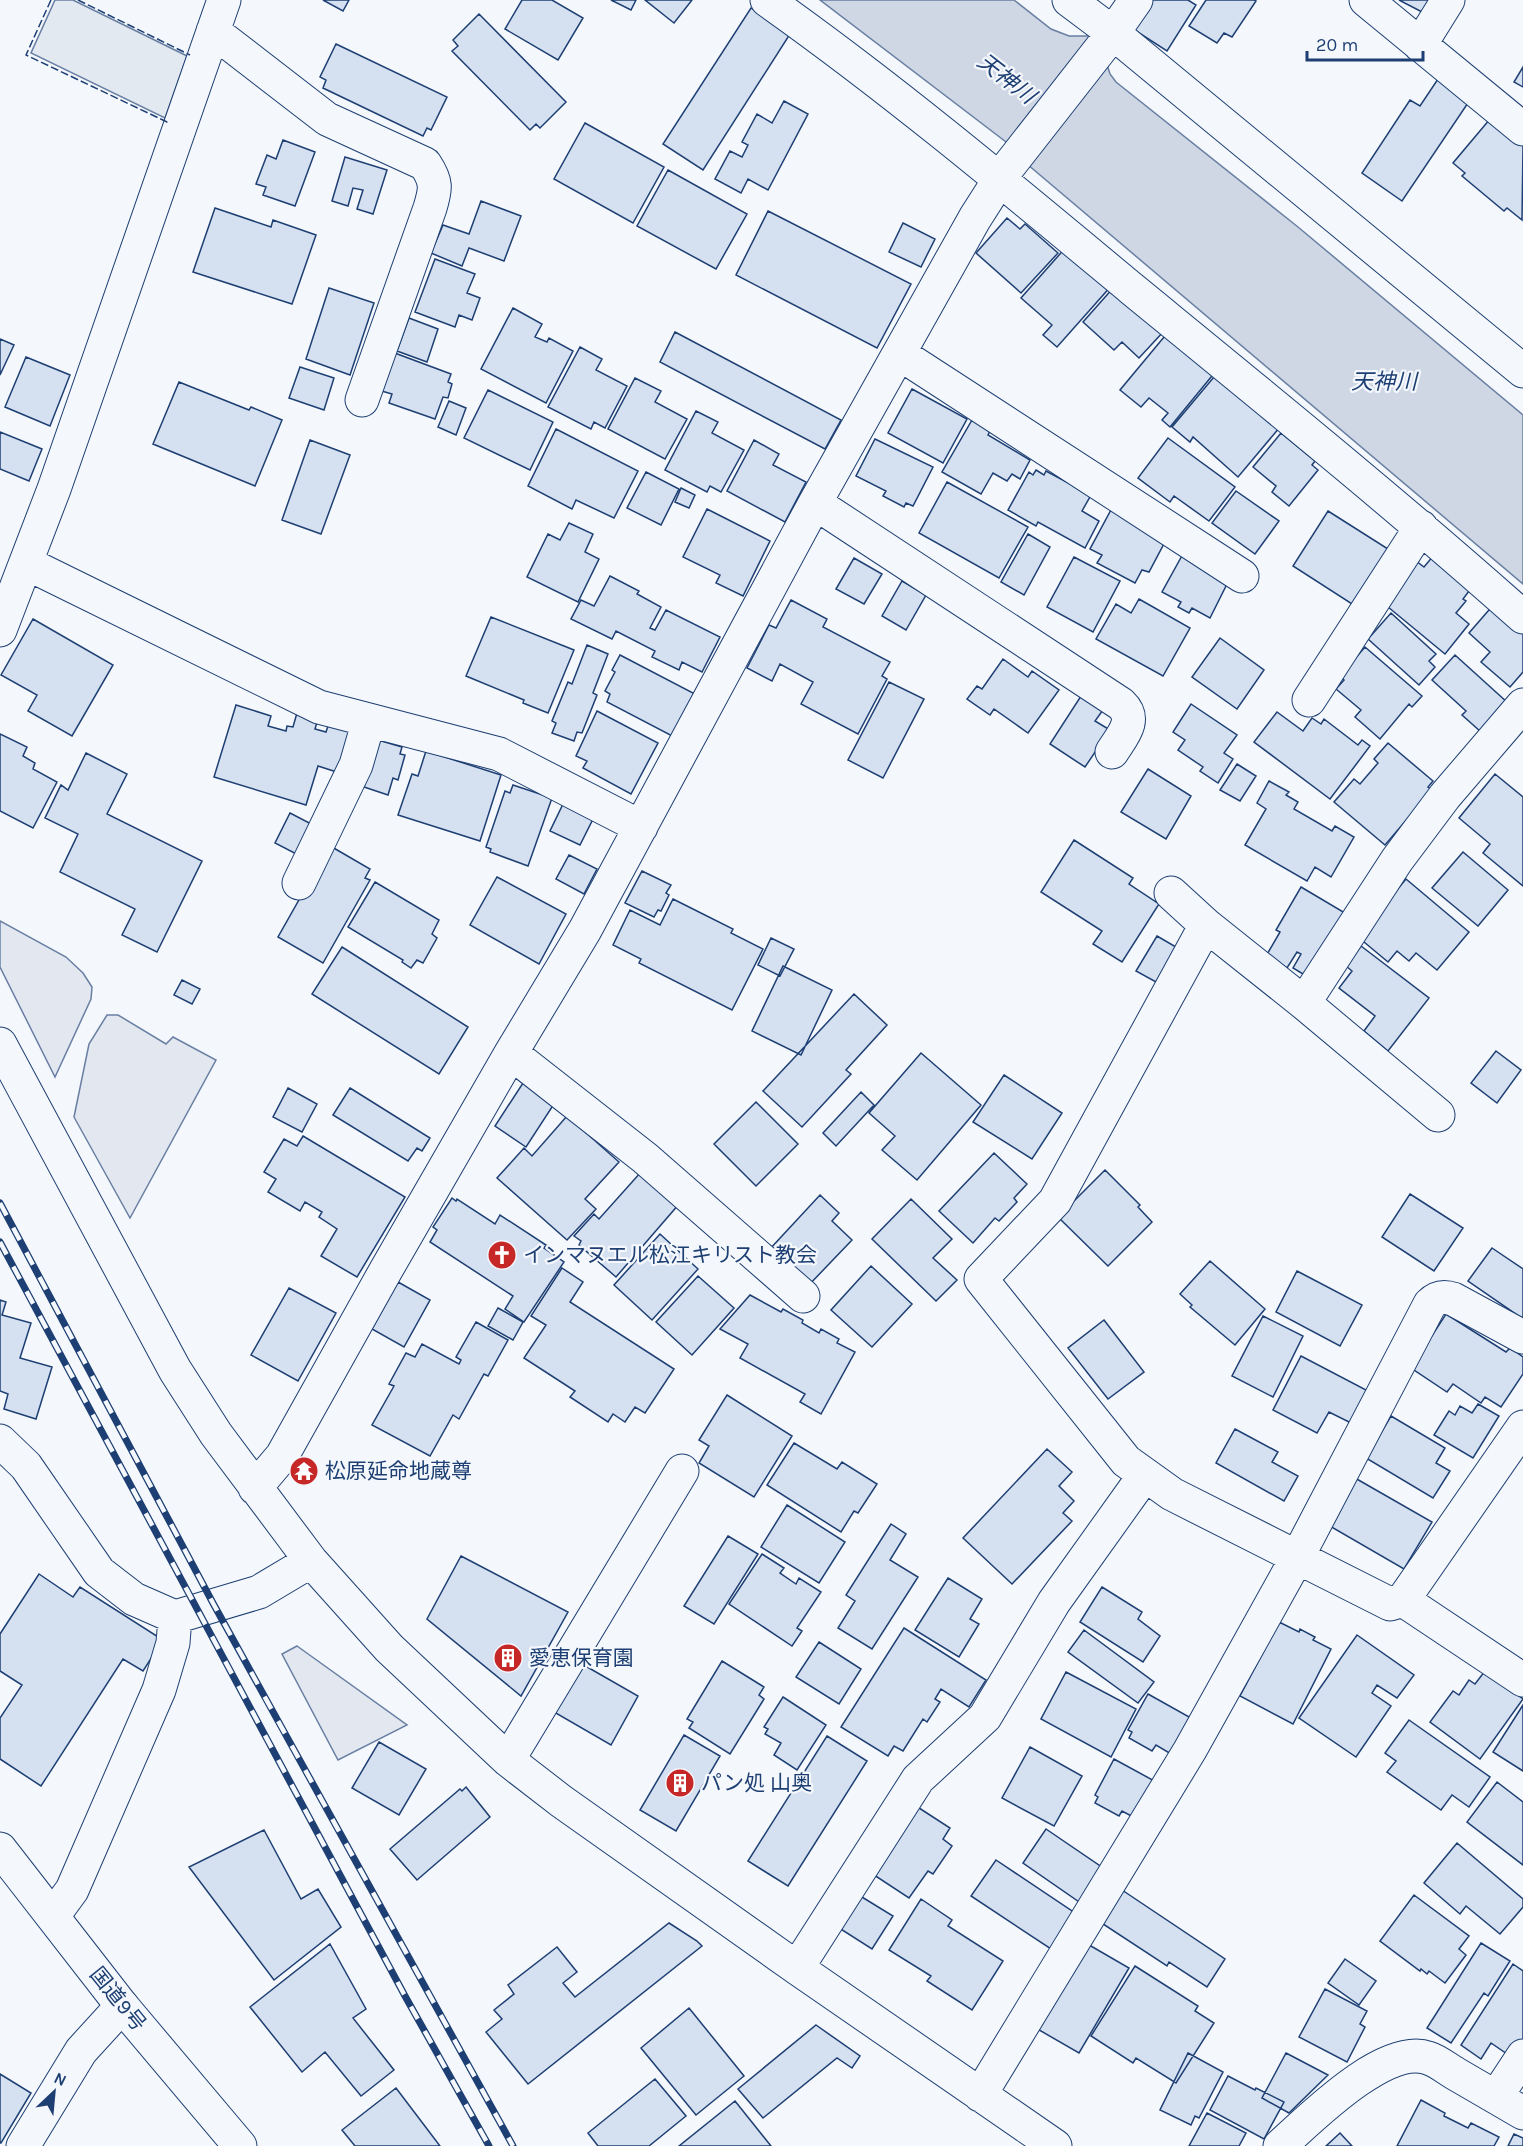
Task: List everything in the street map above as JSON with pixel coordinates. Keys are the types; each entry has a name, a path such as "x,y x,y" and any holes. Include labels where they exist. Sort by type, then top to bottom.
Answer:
{"main road":[{"path":"0,630 108,338 224,0"},
{"path":"767,0 1002,175 1421,527 1523,617"},
{"path":"1069,0 1107,40 1523,371"},
{"path":"255,1488 282,1456 511,1053 585,930 815,503 975,218 1002,175 1136,0"},
{"path":"1366,0 1523,129"},
{"path":"1420,45 1448,0"},
{"path":"213,31 327,119 425,164 434,177 435,191 430,208 362,400"},
{"path":"900,354 1242,576"},
{"path":"815,503 1121,704 1127,710 1129,722 1112,752"},
{"path":"1309,700 1421,527"},
{"path":"26,563 319,707 499,754 641,827"},
{"path":"1304,1003 1397,860 1445,796 1523,705"},
{"path":"299,882 356,765 369,720"},
{"path":"1171,893 1206,925 1438,1115"},
{"path":"1206,925 1055,1201 981,1279 1126,1461 1144,1476 1172,1494 1390,1604 1403,1600 1523,1427"},
{"path":"0,1044 175,1370 216,1434 310,1561 389,1648 508,1760 561,1802 1055,2146"},
{"path":"511,1053 645,1158 803,1296"},
{"path":"980,2095 1190,1750 1298,1556 1430,1304 1434,1299 1447,1297 1453,1299 1523,1337"},
{"path":"0,1441 26,1466 99,1572 134,1599 175,1617 259,1592 310,1561"},
{"path":"508,1760 682,1471"},
{"path":"797,1968 918,1779 985,1717 1054,1602 1144,1476"},
{"path":"1403,1600 1523,1680"},
{"path":"53,1916 72,1890 159,1690 173,1642 175,1617"},
{"name":"国道9号","path":"0,1849 122,2006 240,2146"},
{"path":"23,2146 81,2051 122,2006"},
{"path":"1280,2146 1371,2070 1390,2061 1408,2056 1428,2057 1509,2105 1523,2056"}],"shaded area":[{"path":"55,0 73,0 187,56 165,118 31,53"},
{"path":"0,921 66,957 83,973 92,987 91,999 55,1077 0,967"},
{"path":"107,1015 118,1015 166,1044 173,1037 216,1060 130,1218 74,1117 89,1044"},
{"path":"297,1646 407,1725 338,1760 282,1654"}],"water":[{"name":"天神川","path":"820,0 1014,0 1051,29 1069,36 1090,36 1105,58 1110,74 1116,82 1298,227 1523,415 1523,584 1027,164 1010,145"}],"building":[{"path":"323,0 349,0 343,11"},
{"path":"522,0 552,0 583,18 558,60 505,29"},
{"path":"611,0 636,0 631,10"},
{"path":"645,0 692,0 674,23"},
{"path":"1152,0 1188,0 1196,5 1167,51 1133,29"},
{"path":"1206,0 1256,1 1232,37 1224,33 1217,43 1189,26"},
{"path":"1399,0 1429,0 1422,12"},
{"path":"751,8 790,34 703,170 663,144"},
{"path":"479,14 566,102 540,128 536,124 530,130 452,51 458,46 453,40"},
{"path":"336,44 447,97 431,130 427,128 423,136 323,88 326,80 320,77"},
{"path":"1523,67 1523,87 1514,82"},
{"path":"1438,79 1470,100 1402,201 1362,173 1410,100 1420,106"},
{"path":"784,101 808,114 768,190 748,179 741,193 715,179 730,151 742,157 748,145 742,142 757,114 772,123"},
{"path":"1490,119 1523,146 1522,220 1507,208 1504,211 1462,176 1465,173 1453,163"},
{"path":"585,123 664,167 633,223 554,179"},
{"path":"283,140 315,152 295,206 263,195 266,187 256,184 267,155 276,159"},
{"path":"345,157 387,170 373,214 357,209 363,190 353,188 348,206 332,201"},
{"path":"668,170 747,214 716,269 637,226"},
{"path":"481,201 521,216 504,261 469,248 462,266 431,253 443,225 469,234"},
{"path":"215,208 271,227 273,220 316,235 292,304 193,272"},
{"path":"768,211 911,284 877,348 736,275"},
{"path":"1007,218 1020,229 1025,224 1058,253 1021,293 976,253"},
{"path":"903,223 935,239 921,267 889,252"},
{"path":"1067,246 1112,285 1057,347 1043,335 1052,325 1021,298"},
{"path":"435,259 475,274 467,293 480,298 472,320 459,315 455,327 415,312"},
{"path":"1114,287 1164,331 1139,358 1122,342 1114,350 1083,322"},
{"path":"329,288 374,303 350,375 306,359"},
{"path":"513,308 542,324 535,337 547,342 549,338 573,351 546,403 481,369"},
{"path":"409,318 438,329 427,362 397,351"},
{"path":"1169,331 1216,371 1170,427 1162,420 1168,413 1149,398 1141,407 1120,390"},
{"path":"675,332 841,420 825,449 660,362"},
{"path":"0,339 14,345 0,375"},
{"path":"580,347 602,359 596,370 627,386 605,428 594,422 591,429 548,407"},
{"path":"392,352 451,374 448,382 452,384 448,398 443,397 435,419 389,403 392,394 378,390"},
{"path":"26,357 70,375 50,426 5,407"},
{"path":"300,367 334,378 324,410 289,398"},
{"path":"1219,371 1280,427 1238,477 1193,437 1190,442 1172,427"},
{"path":"635,378 661,391 655,402 687,419 665,459 608,429"},
{"path":"179,382 249,410 251,407 282,420 255,486 153,444"},
{"path":"912,389 967,419 943,463 888,433"},
{"path":"488,390 553,422 530,470 464,438"},
{"path":"449,401 466,408 456,435 438,427"},
{"path":"696,411 718,422 712,433 744,450 721,492 710,486 707,492 665,470"},
{"path":"972,420 990,431 988,435 1030,460 1020,479 1012,474 1007,481 993,473 981,494 942,472"},
{"path":"556,429 638,471 614,518 576,500 572,509 528,486"},
{"path":"0,432 42,449 29,481 0,469"},
{"path":"1281,433 1315,461 1312,465 1318,470 1289,506 1272,492 1276,486 1253,467"},
{"path":"1168,438 1235,487 1209,521 1174,496 1170,502 1138,478"},
{"path":"875,439 933,467 913,506 906,503 904,507 883,496 886,491 856,476"},
{"path":"310,440 350,455 321,534 282,520"},
{"path":"754,440 779,454 773,465 806,482 785,522 727,491"},
{"path":"1036,470 1044,475 1046,471 1091,495 1082,511 1099,521 1085,548 1038,522 1036,526 1008,510 1029,472 1033,475"},
{"path":"646,472 679,489 661,525 627,508"},
{"path":"947,482 1028,527 999,578 919,533"},
{"path":"681,488 695,495 689,508 675,502"},
{"path":"1236,491 1279,521 1255,554 1212,523"},
{"path":"1112,508 1167,538 1149,572 1142,570 1135,583 1097,563 1102,555 1090,549"},
{"path":"707,509 770,541 743,596 716,583 720,575 683,557"},
{"path":"1328,511 1388,549 1352,604 1293,566"},
{"path":"569,523 593,534 585,552 599,559 578,602 527,577 548,534 560,540"},
{"path":"1028,534 1050,547 1024,595 1001,582"},
{"path":"1184,552 1227,584 1210,618 1192,608 1189,613 1178,607 1181,602 1162,592"},
{"path":"1434,555 1472,587 1463,599 1466,601 1456,613 1469,624 1445,654 1382,602 1416,561 1424,567"},
{"path":"1074,557 1120,581 1093,632 1047,607"},
{"path":"854,558 882,574 864,604 836,589"},
{"path":"610,576 639,591 637,594 661,607 650,628 655,630 666,610 720,637 702,672 682,662 679,670 652,657 655,651 616,631 612,639 571,619 581,600 594,606"},
{"path":"902,581 926,595 906,630 882,616"},
{"path":"1139,599 1190,628 1163,676 1096,639 1116,604 1131,613"},
{"path":"791,600 827,619 823,627 890,662 882,676 887,679 858,734 801,704 813,682 780,664 772,681 747,668 769,625 776,628"},
{"path":"1495,603 1523,628 1523,672 1510,687 1481,662 1490,652 1469,633"},
{"path":"1391,613 1436,654 1429,661 1435,667 1419,685 1368,639"},
{"path":"491,617 574,650 548,713 523,703 524,700 466,676"},
{"path":"33,619 113,665 72,736 28,711 37,695 1,675"},
{"path":"1220,638 1264,670 1237,709 1192,677"},
{"path":"587,645 608,654 593,693 597,695 582,733 577,732 574,741 552,733 556,723 552,721 568,682 572,684"},
{"path":"1365,647 1422,696 1412,707 1409,704 1380,739 1355,717 1361,710 1336,689 1344,680 1340,676"},
{"path":"620,655 695,694 676,738 607,702 610,694 605,691 615,672 612,670"},
{"path":"1455,655 1508,703 1481,732 1462,715 1466,711 1432,680"},
{"path":"1003,659 1028,677 1032,671 1059,690 1028,733 994,709 990,715 967,699 977,686 982,689"},
{"path":"889,682 924,699 883,778 848,760"},
{"path":"1081,696 1103,710 1095,721 1110,730 1085,767 1050,744"},
{"path":"1191,704 1237,735 1224,753 1233,759 1218,783 1200,771 1203,767 1178,750 1185,740 1173,732"},
{"path":"236,705 271,716 268,726 286,731 287,726 293,727 299,706 320,712 315,729 326,732 330,720 360,729 346,775 318,766 306,805 214,777"},
{"path":"597,711 658,743 631,794 583,768 587,761 576,756"},
{"path":"1277,712 1303,731 1312,718 1321,724 1324,719 1358,745 1362,740 1370,746 1330,799 1254,742"},
{"path":"0,734 27,747 23,756 35,763 33,769 57,782 33,828 0,811"},
{"path":"378,740 402,747 400,754 405,755 398,780 393,778 388,795 364,787"},
{"path":"1388,743 1433,781 1428,787 1432,790 1385,845 1334,802 1354,779 1360,784 1378,763 1374,759"},
{"path":"426,751 501,775 480,841 398,815 412,774 418,776"},
{"path":"86,753 127,774 107,814 202,861 157,952 122,935 135,909 60,872 78,834 45,818 61,785 68,790"},
{"path":"1237,764 1256,776 1240,801 1220,790"},
{"path":"1148,769 1191,796 1166,839 1121,812"},
{"path":"1495,774 1523,797 1523,886 1483,853 1490,844 1459,818"},
{"path":"1269,781 1289,792 1286,795 1298,802 1294,809 1332,831 1335,826 1354,837 1331,877 1315,867 1307,881 1245,845 1266,809 1257,803"},
{"path":"513,785 552,798 528,866 490,852 491,849 486,847 505,791 510,793"},
{"path":"564,802 594,817 580,845 550,831"},
{"path":"290,813 319,828 304,858 275,843"},
{"path":"1074,840 1133,878 1129,884 1159,904 1122,962 1093,944 1102,931 1041,892"},
{"path":"332,847 370,869 365,878 370,880 323,963 278,937 325,854"},
{"path":"1463,852 1508,890 1478,926 1432,888"},
{"path":"569,855 597,869 584,894 556,879"},
{"path":"642,871 671,885 661,911 658,910 654,917 625,903"},
{"path":"497,877 566,914 539,964 470,925"},
{"path":"1406,879 1469,932 1437,970 1416,953 1409,961 1397,951 1388,962 1358,937"},
{"path":"375,882 439,920 432,934 437,938 423,963 417,960 411,968 402,962 403,960 348,927"},
{"path":"1301,887 1345,913 1308,977 1293,968 1301,954 1297,952 1287,968 1266,956 1280,932 1276,930"},
{"path":"673,899 733,929 731,933 763,949 732,1010 639,963 641,959 613,945 630,910 660,925"},
{"path":"1157,936 1176,947 1156,982 1136,971"},
{"path":"771,938 794,949 780,976 758,965"},
{"path":"1361,946 1429,998 1388,1051 1364,1031 1375,1016 1339,988 1352,971 1346,966"},
{"path":"342,947 468,1027 439,1074 312,994"},
{"path":"783,966 832,990 801,1055 752,1031"},
{"path":"182,980 200,989 192,1004 174,995"},
{"path":"854,994 887,1025 846,1070 851,1074 802,1127 763,1091"},
{"path":"1496,1051 1521,1070 1497,1103 1471,1083"},
{"path":"921,1053 981,1105 917,1180 882,1150 895,1136 869,1113"},
{"path":"1004,1075 1062,1113 1032,1159 973,1122"},
{"path":"523,1083 554,1104 526,1147 495,1126"},
{"path":"288,1088 317,1104 302,1132 273,1117"},
{"path":"350,1088 430,1138 422,1151 417,1148 408,1161 333,1115"},
{"path":"861,1092 874,1105 836,1146 823,1133"},
{"path":"756,1102 798,1144 756,1186 714,1144"},
{"path":"567,1116 619,1162 585,1199 596,1209 567,1240 497,1178 524,1148 532,1156"},
{"path":"303,1136 405,1197 357,1277 321,1256 337,1229 319,1217 322,1212 305,1202 300,1211 268,1192 276,1179 264,1172 284,1139 297,1146"},
{"path":"994,1153 1027,1184 1014,1198 1017,1202 999,1221 995,1218 973,1243 939,1211"},
{"path":"1105,1170 1140,1205 1138,1207 1152,1222 1108,1266 1058,1217"},
{"path":"641,1172 679,1204 616,1277 579,1245 581,1241 574,1236 594,1214 599,1219"},
{"path":"1410,1194 1463,1228 1434,1271 1382,1237"},
{"path":"820,1195 839,1213 832,1221 852,1240 807,1287 769,1250"},
{"name":"インマヌエル松江キリスト教会","path":"452,1198 495,1224 500,1215 546,1245 544,1248 564,1262 524,1322 505,1309 513,1296 430,1242 437,1230 433,1227"},
{"path":"911,1199 952,1239 933,1258 957,1280 936,1301 872,1239"},
{"path":"660,1234 698,1269 652,1320 614,1285"},
{"path":"1492,1248 1523,1269 1523,1319 1468,1281"},
{"path":"1210,1261 1265,1309 1235,1345 1190,1307 1192,1305 1180,1294"},
{"path":"871,1266 912,1304 872,1347 831,1310"},
{"path":"562,1268 583,1282 570,1302 674,1369 645,1413 635,1407 625,1422 613,1414 608,1422 570,1397 575,1391 524,1358 546,1325 531,1316"},
{"path":"1297,1271 1362,1305 1340,1346 1276,1312"},
{"path":"698,1276 734,1308 692,1355 656,1322"},
{"path":"398,1282 430,1300 404,1347 372,1329"},
{"path":"289,1288 336,1313 298,1381 251,1355"},
{"path":"750,1295 781,1312 783,1309 803,1320 802,1323 819,1333 821,1329 839,1339 837,1343 855,1352 821,1414 800,1402 805,1394 740,1358 748,1344 720,1329"},
{"path":"0,1300 6,1302 2,1315 31,1323 20,1358 52,1367 36,1419 4,1409 8,1394 0,1391"},
{"path":"498,1308 523,1322 513,1340 488,1326"},
{"path":"1446,1314 1506,1352 1510,1348 1523,1357 1523,1374 1501,1407 1485,1397 1481,1403 1453,1384 1447,1392 1411,1368"},
{"path":"1263,1316 1303,1336 1273,1397 1232,1376"},
{"path":"1104,1320 1144,1372 1108,1399 1068,1348"},
{"path":"476,1322 508,1340 488,1376 484,1374 459,1419 453,1415 430,1456 372,1425 394,1386 389,1384 406,1353 415,1357 422,1344 459,1364 461,1360 456,1357"},
{"path":"1301,1356 1368,1391 1351,1423 1329,1412 1317,1433 1273,1410"},
{"path":"727,1395 792,1436 754,1497 699,1463 709,1446 699,1440"},
{"path":"1478,1404 1499,1416 1473,1458 1434,1435 1449,1411 1455,1415 1460,1406 1472,1413"},
{"path":"1391,1416 1445,1448 1436,1463 1450,1471 1433,1498 1366,1458"},
{"path":"1235,1429 1278,1452 1272,1462 1298,1476 1284,1501 1216,1463"},
{"path":"794,1443 837,1469 842,1462 877,1484 858,1513 854,1511 841,1532 767,1485"},
{"path":"1047,1449 1072,1472 1059,1486 1074,1501 1063,1513 1072,1521 1012,1584 963,1538"},
{"name":"松原延命地蔵尊","path":"302,1457 317,1467 307,1484 291,1475"},
{"path":"1355,1478 1432,1522 1404,1569 1328,1525"},
{"path":"787,1505 845,1542 819,1583 761,1547"},
{"path":"891,1524 906,1534 890,1560 918,1577 872,1649 838,1628 855,1601 846,1595"},
{"path":"728,1536 758,1554 714,1624 684,1606"},
{"path":"762,1554 784,1568 780,1573 796,1584 799,1578 821,1592 797,1628 802,1631 792,1646 729,1604"},
{"name":"愛恵保育園","path":"461,1556 568,1612 521,1696 427,1619"},
{"path":"39,1574 73,1597 80,1587 163,1640 143,1671 123,1659 41,1786 0,1759 0,1718 22,1685 0,1671 0,1634"},
{"path":"948,1578 982,1599 970,1619 979,1624 959,1657 915,1630"},
{"path":"1102,1587 1142,1612 1138,1619 1160,1636 1143,1662 1080,1622"},
{"path":"1279,1622 1299,1632 1300,1629 1315,1637 1313,1640 1331,1649 1293,1724 1240,1696"},
{"path":"904,1628 986,1680 969,1707 941,1689 935,1699 940,1702 927,1722 923,1719 903,1751 894,1746 888,1756 841,1727"},
{"path":"1084,1630 1154,1682 1138,1703 1068,1652"},
{"path":"1357,1635 1414,1675 1397,1698 1377,1685 1372,1693 1391,1706 1356,1757 1299,1718"},
{"path":"819,1642 861,1669 839,1704 796,1677"},
{"path":"722,1661 764,1687 759,1695 764,1699 730,1754 689,1728 693,1722 687,1719"},
{"path":"582,1664 638,1696 611,1745 554,1712"},
{"path":"1485,1671 1523,1699 1480,1759 1430,1722 1453,1691 1459,1695 1469,1680 1475,1684"},
{"path":"1066,1672 1136,1709 1111,1757 1041,1719"},
{"path":"1148,1694 1191,1718 1171,1754 1156,1745 1152,1751 1129,1738 1132,1732 1128,1730"},
{"path":"783,1697 826,1725 797,1770 774,1755 781,1743 765,1734 768,1729 764,1727"},
{"path":"1523,1705 1523,1771 1493,1752"},
{"path":"1409,1720 1490,1777 1469,1807 1452,1795 1441,1810 1387,1772 1396,1761 1385,1753"},
{"name":"パン処 山奥","path":"684,1735 720,1756 676,1831 640,1810"},
{"path":"827,1736 867,1761 788,1886 748,1861"},
{"path":"379,1742 426,1769 399,1815 352,1788"},
{"path":"1030,1747 1082,1776 1054,1826 1002,1798"},
{"path":"1114,1759 1158,1783 1137,1819 1122,1811 1119,1816 1095,1803 1098,1797 1095,1795"},
{"path":"1497,1782 1523,1802 1523,1865 1467,1822"},
{"path":"466,1787 490,1817 417,1880 390,1849 460,1789 462,1791"},
{"path":"916,1806 950,1828 943,1839 952,1846 933,1874 928,1871 909,1898 871,1873"},
{"path":"1046,1829 1109,1872 1085,1906 1023,1863"},
{"path":"264,1830 301,1899 318,1889 341,1927 274,1980 189,1867"},
{"path":"1457,1843 1523,1899 1523,1907 1500,1934 1466,1906 1460,1914 1424,1883"},
{"path":"996,1860 1078,1915 1054,1951 971,1896"},
{"path":"1122,1890 1225,1959 1207,1987 1169,1962 1167,1966 1100,1922"},
{"path":"857,1894 893,1916 872,1949 836,1926"},
{"path":"1414,1895 1469,1936 1459,1949 1466,1955 1445,1983 1429,1971 1427,1974 1421,1969 1420,1971 1380,1941"},
{"path":"921,1899 952,1920 948,1926 1003,1961 972,2010 927,1981 931,1976 889,1950"},
{"path":"669,1923 702,1946 528,2084 486,2032 502,2019 494,2010 514,1994 508,1985 557,1947 577,1972 563,1983 575,1997"},
{"path":"1084,1942 1129,1968 1079,2053 1034,2027"},
{"path":"1481,1943 1510,1961 1488,1996 1484,1993 1451,2043 1427,2028"},
{"path":"330,1944 366,2009 353,2018 394,2070 361,2096 325,2052 302,2072 250,2007"},
{"path":"1345,1959 1376,1981 1359,2005 1328,1983"},
{"path":"1513,1964 1523,1971 1523,2042 1513,2058 1491,2043 1481,2059 1461,2045"},
{"path":"1135,1966 1198,2006 1195,2011 1214,2023 1176,2083 1136,2058 1133,2063 1091,2036"},
{"path":"1325,1989 1367,2011 1360,2024 1365,2027 1347,2062 1299,2037"},
{"path":"689,2008 744,2076 696,2115 641,2048"},
{"path":"816,2025 860,2056 852,2068 837,2058 763,2118 738,2089"},
{"path":"1188,2053 1223,2072 1199,2118 1195,2116 1191,2125 1160,2110"},
{"path":"1286,2053 1328,2075 1289,2113 1262,2098"},
{"path":"0,2074 31,2093 1,2143 0,2143"},
{"path":"1228,2076 1284,2102 1264,2139 1210,2110"},
{"path":"655,2079 686,2116 649,2146 598,2146 588,2133"},
{"path":"396,2088 440,2146 355,2146 342,2130"},
{"path":"1421,2100 1445,2113 1444,2116 1468,2128 1471,2123 1499,2137 1494,2146 1397,2146"},
{"path":"735,2101 771,2146 679,2146"},
{"path":"1207,2113 1246,2133 1239,2146 1189,2146"},
{"path":"1340,2133 1352,2146 1326,2146"},
{"path":"1514,2134 1523,2138 1523,2146 1508,2146"}],"railway":[{"path":"0,1203 214,1605 513,2146"},
{"path":"0,1242 405,1996 489,2146"}],"fence":[{"path":"51,0 26,55 167,122 168,120"},
{"path":"78,0 190,55"}],"place":[{"name":"インマヌエル松江キリスト教会","path":"502,1255"},
{"name":"松原延命地蔵尊","path":"304,1471"},
{"name":"愛恵保育園","path":"508,1658"},
{"name":"パン処 山奥","path":"680,1783"}]}
